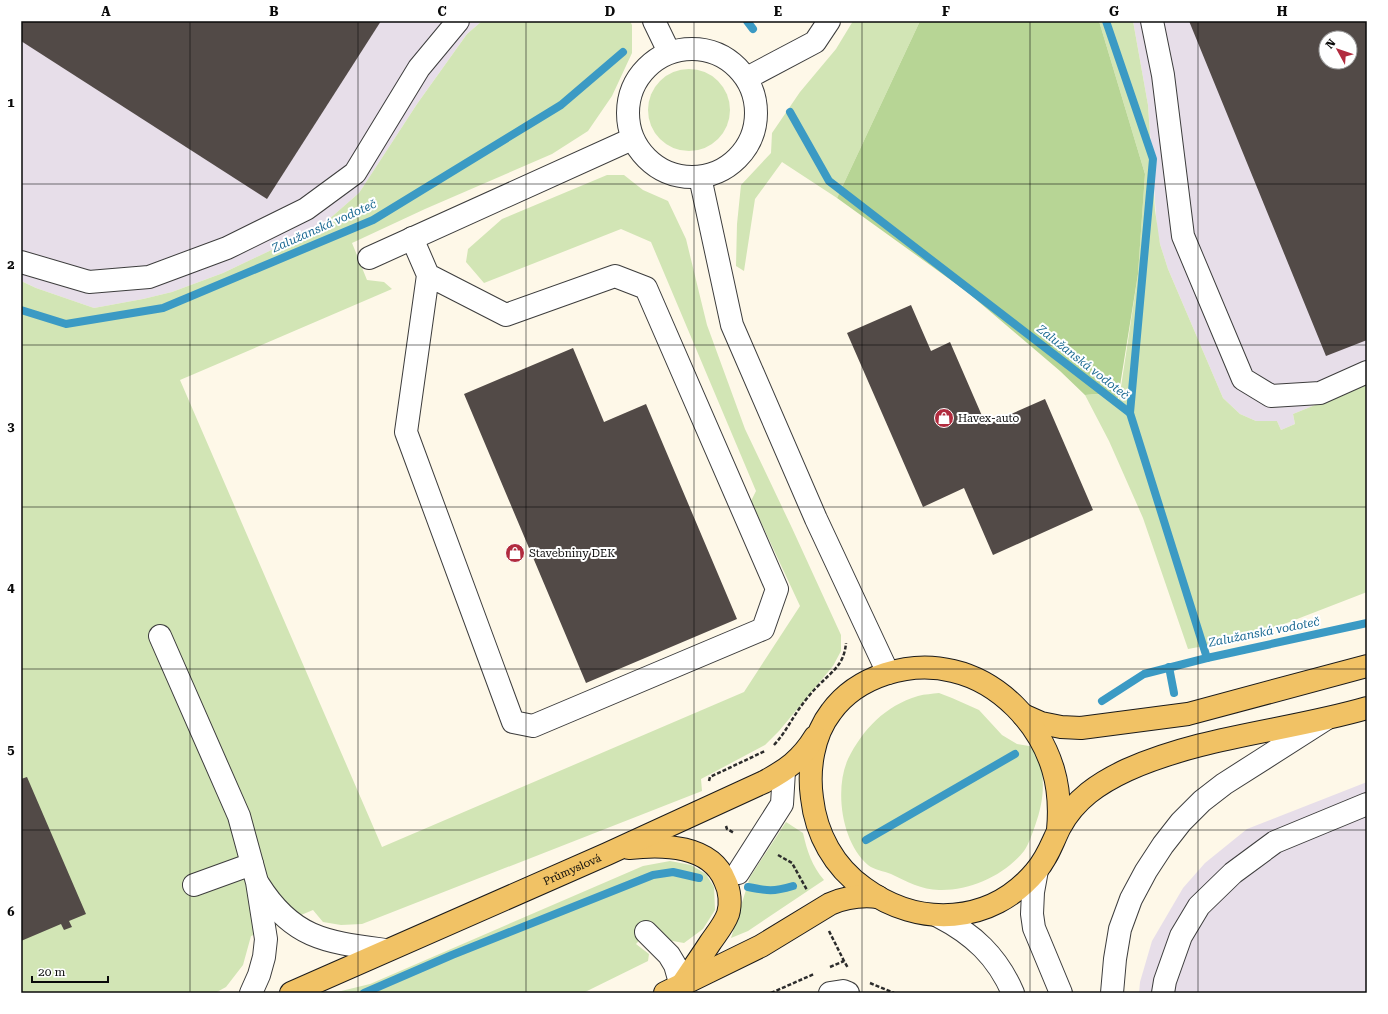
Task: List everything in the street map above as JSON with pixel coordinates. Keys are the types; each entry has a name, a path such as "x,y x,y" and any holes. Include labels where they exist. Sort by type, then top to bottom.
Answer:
{"main road":[{"path":"1023,715 1042,723 1055,726 1081,728 1188,714 1367,666"},
{"path":"1058,830 1060,809 1058,789 1046,749 1023,715 1008,699 991,687 972,677 951,670 930,668 909,669 888,673 870,680 840,701 829,714 818,736 811,770 813,808 825,844 835,860 848,875 862,887 878,897 907,910 938,916 963,914 975,911 993,905 1010,896 1037,870 1053,844 1058,830 1077,802 1087,793 1129,770 1181,750 1367,708"},
{"name":"Průmyslová","path":"291,993 607,854 764,782 784,771 800,758 811,744 829,714"},
{"path":"607,854 630,847 670,847 699,854 709,859 717,866 723,875 728,887 728,914 722,926 673,989"},
{"path":"673,989 761,946 830,904 841,899 853,896 878,897"}],"street":[{"path":"21,262 89,282 149,277 227,248 306,209 355,174 419,68 458,21"},
{"path":"654,21 669,52"},
{"path":"746,78 815,42 829,21"},
{"path":"1152,21 1163,75 1183,236 1243,379 1271,396 1278,396 1320,393 1367,372"},
{"path":"686,48 704,49 720,54 735,64 746,78 754,95 757,113 754,132 746,148 733,162 718,172 700,177 679,176 660,169 644,156 632,139 627,118 628,98 637,78 651,62 669,52 686,48"},
{"path":"369,258 632,139"},
{"path":"700,177 732,325 816,519 888,673"},
{"path":"412,238 428,275 406,432 513,722 533,726 763,628 777,589 646,288 616,276 506,315 428,275"},
{"path":"160,636 239,816 255,873 266,939 264,957 259,975 251,993"},
{"path":"1112,993 1114,959 1120,929 1131,899 1162,845 1181,822 1202,801 1224,784 1328,718"},
{"path":"738,872 782,804 784,771"},
{"path":"1163,993 1165,981 1181,936 1199,906 1233,873 1275,842 1367,804"},
{"path":"1037,870 1033,892 1032,914 1034,928 1061,993"},
{"path":"194,885 255,873"},
{"path":"255,873 269,901 284,917 302,929 320,938 339,943 386,950"},
{"path":"938,916 965,931 989,954 999,967 1013,993"},
{"path":"646,932 669,955 675,965 673,989"},
{"path":"830,993 844,991 848,993"}],"shaded area":[{"path":"21,21 482,21 467,34 417,104 359,193 320,227 223,273 172,292 94,308 36,288 21,281"},
{"path":"1133,21 1367,21 1367,384 1293,414 1295,424 1281,430 1277,421 1256,421 1240,414 1223,398 1168,269 1157,229 1148,105"},
{"path":"1367,782 1367,993 1139,993 1140,982 1152,941 1183,888 1205,863 1247,829"}],"green space":[{"path":"482,21 630,21 632,25 632,53 612,96 588,131 552,154 425,209 352,243 367,280 384,282 392,289 180,380 382,847 744,692 800,606 751,501 756,491 651,242 621,229 484,283 466,262 468,249 502,219 607,175 624,175 643,190 668,201 686,239 707,325 745,429 841,635 841,651 833,666 779,731 765,745 701,779 702,791 362,924 341,925 323,922 313,910 251,936 243,965 226,987 215,993 21,993 21,281 36,288 94,308 172,292 223,273 320,227 359,193 417,104 467,34"},
{"path":"853,21 920,21 837,198 782,162 755,199 744,271 736,266 737,224 741,185 771,153 772,133 800,92 836,49"},
{"path":"920,21 1099,21 1145,174 1138,274 1118,398 1097,394 1085,395 1060,371 966,291 837,198"},
{"path":"1099,21 1133,21 1148,105 1155,210 1160,244 1168,269 1223,398 1240,414 1256,421 1277,421 1281,430 1295,424 1293,414 1367,384 1367,592 1248,638 1188,649 1143,518 1109,441 1085,395 1097,394 1119,400 1138,274 1145,174"},
{"path":"689,69 705,72 718,81 727,94 730,110 727,126 718,139 705,148 689,151 673,148 660,139 651,126 648,110 651,94 660,81 673,72"},
{"path":"939,693 979,710 1002,735 1017,744 1035,747 1039,757 1043,786 1041,806 1032,836 1024,851 1007,867 986,880 963,888 951,890 933,890 920,887 868,865 852,844 843,815 841,800 844,772 848,759 861,738 876,720 885,712 906,700 921,695"},
{"path":"786,822 803,833 810,858 824,880 748,931 731,938 750,877"},
{"path":"670,861 691,865 706,874 714,887 715,910 703,929 684,943 667,940 650,929 636,944 649,954 648,961 583,993 333,993 370,984 643,866"}],"building":[{"path":"21,21 381,21 267,199 21,41"},
{"path":"1189,21 1367,21 1367,340 1326,356"},
{"path":"911,305 931,351 950,342 986,425 1045,399 1093,510 993,555 964,488 923,507 847,333"},
{"path":"573,348 604,422 646,404 737,619 586,683 464,394"},
{"path":"27,777 86,914 69,921 72,927 64,930 61,924 21,941 21,779"}],"waterway":[{"name":"Zalužanská vodoteč","path":"747,21 753,29"},
{"path":"1106,21 1153,159 1130,413"},
{"name":"Zalužanská vodoteč","path":"21,310 66,324 163,308 373,220 561,105 623,52"},
{"name":"Zalužanská vodoteč","path":"790,112 829,181 1130,413 1207,658 1367,623"},
{"path":"1102,701 1144,674 1207,658"},
{"path":"1169,667 1174,693"},
{"path":"866,840 1015,754"},
{"path":"364,993 452,955 653,875 673,872 699,878"},
{"path":"748,887 770,890 793,886"}],"place":[{"name":"Havex-auto","path":"944,418"},
{"name":"Stavebniny DEK","path":"515,553"}]}
